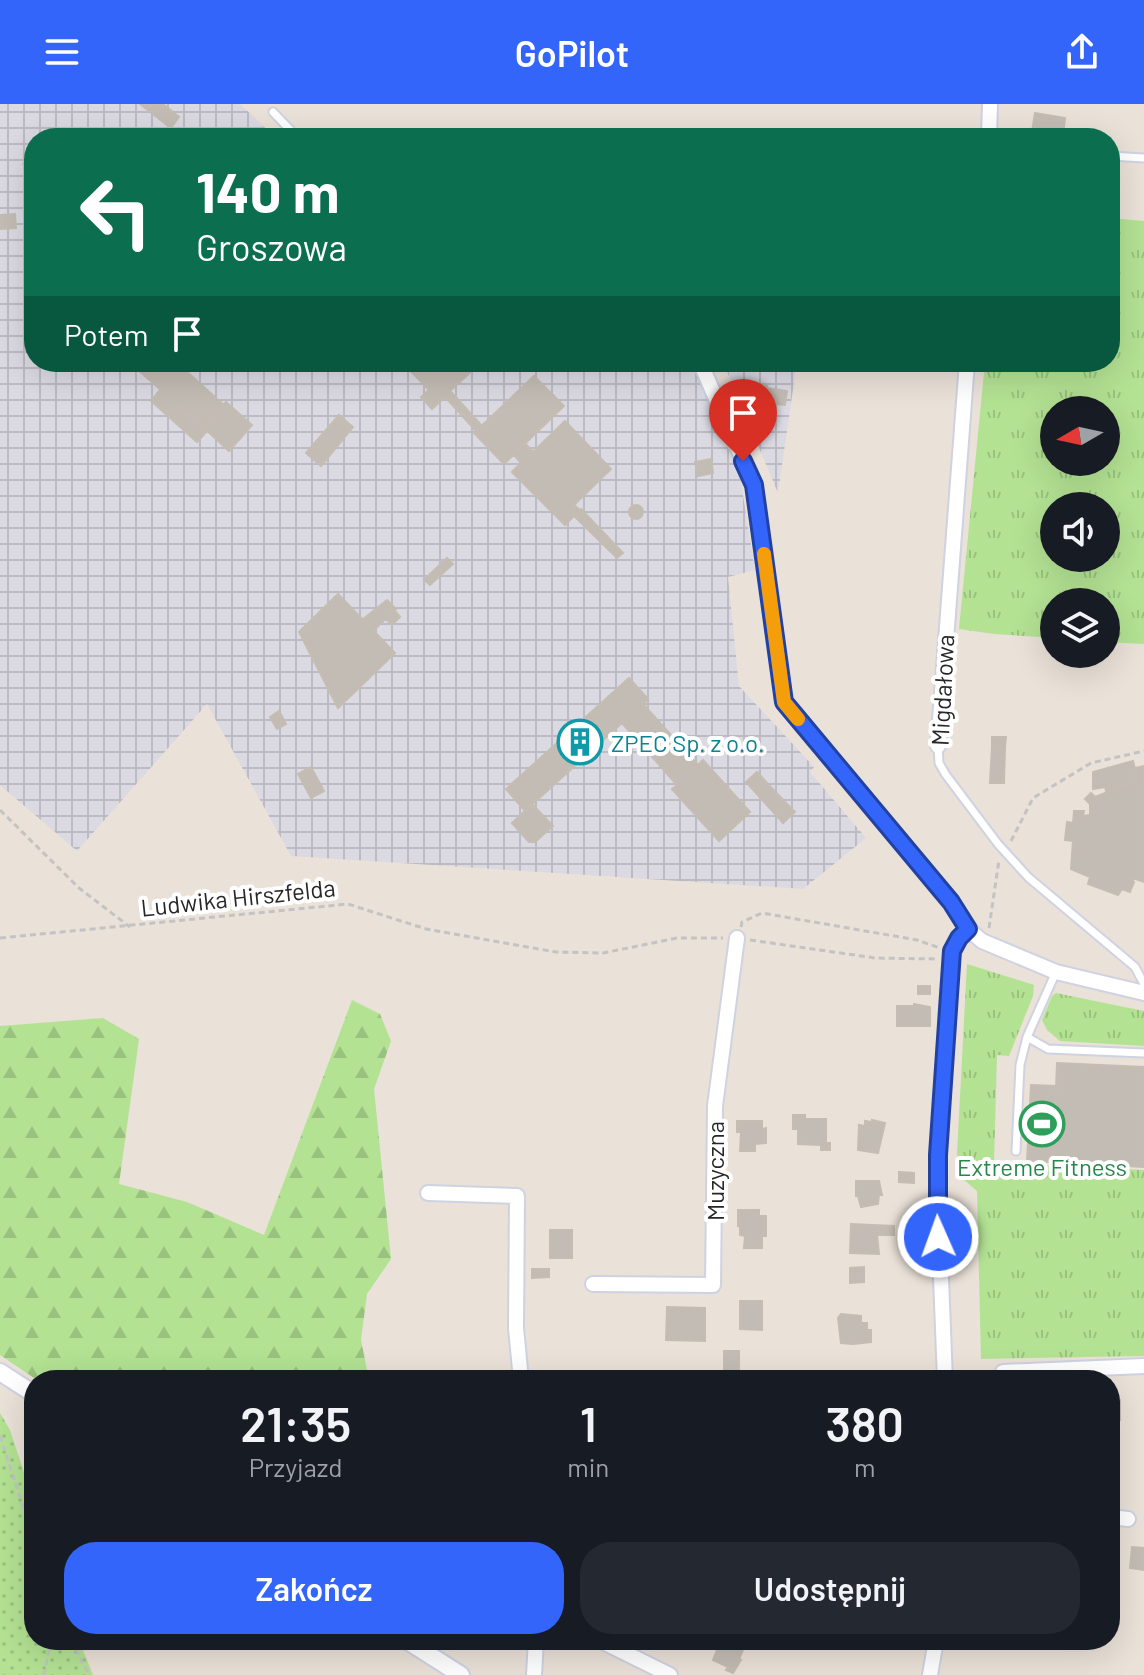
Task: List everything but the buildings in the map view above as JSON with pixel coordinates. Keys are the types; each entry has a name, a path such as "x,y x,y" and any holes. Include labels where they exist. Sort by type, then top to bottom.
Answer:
{"street":[{"path":"989,128 990,104"},
{"path":"704,372 754,485 784,702 951,902 968,929 986,944 1056,972 1144,993"},
{"name":"Migdałowa","path":"938,746 966,372"},
{"path":"945,1370 937,1176 952,956 959,938 968,929"},
{"name":"Muzyczna","path":"593,1284 713,1285 715,1106 737,938"},
{"path":"428,1193 517,1196 516,1328 520,1370"},
{"path":"1050,1370 1144,1366"},
{"path":"0,1372 24,1388"},
{"path":"1120,1518 1128,1519"},
{"path":"422,1650 461,1675"},
{"path":"534,1675 535,1650"},
{"path":"619,1650 670,1675"},
{"path":"930,1675 934,1650"}],"lane":[{"path":"273,112 288,128"},
{"path":"1120,157 1144,158"},
{"name":"Migdałowa","path":"938,746 939,763 946,775 1004,850 1028,877 1135,967 1144,984"},
{"path":"1016,1151 1020,1065 1027,1037 1056,972"},
{"path":"1027,1037 1048,1049 1144,1053"}],"path":[{"path":"986,944 1000,858 1033,798 1091,763 1144,751"},
{"path":"0,810 79,888 130,927"},
{"name":"Ludwika Hirszfelda","path":"0,938 348,904 426,929 556,952 603,953 677,938 737,938 875,958 952,956"},
{"path":"737,938 742,922 762,913 917,940 952,956"},
{"path":"0,1436 24,1509"},
{"path":"44,1675 49,1650"},
{"path":"76,1650 89,1675"}],"shaded area":[{"path":"0,104 240,104 265,128 24,128 24,372 696,372 739,470 755,570 728,577 739,686 814,767 810,772 866,838 803,889 291,856 207,704 77,851 0,785"},
{"path":"727,372 796,372 778,493"}],"green space":[{"path":"1120,219 1144,221 1144,644 1120,643 1120,588 1040,588 1040,637 959,629 984,372 1120,372"},
{"path":"967,964 1034,985 1033,996 1009,1056 997,1055 994,1163 1144,1170 1144,1356 981,1359 977,1191 956,1173"},
{"path":"1056,993 1144,1011 1144,1046 1060,1041 1047,1030 1042,1020"},
{"path":"352,1000 380,1014 391,1041 374,1089 391,1259 367,1294 361,1340 367,1370 24,1371 0,1355 0,1026 103,1018 139,1039 119,1184 187,1202 264,1235"},
{"path":"0,1413 10,1430 24,1473 24,1650 83,1650 93,1675 0,1675"}],"slow traffic":[{"path":"764,554 784,702 798,719"}],"place":[{"name":"ZPEC Sp. z o.o.","path":"580,742"},
{"name":"Extreme Fitness","path":"1042,1124"}],"route":[{"path":"743,461 754,485 784,702 951,902 968,929 952,951 938,1155 938,1237"}]}
